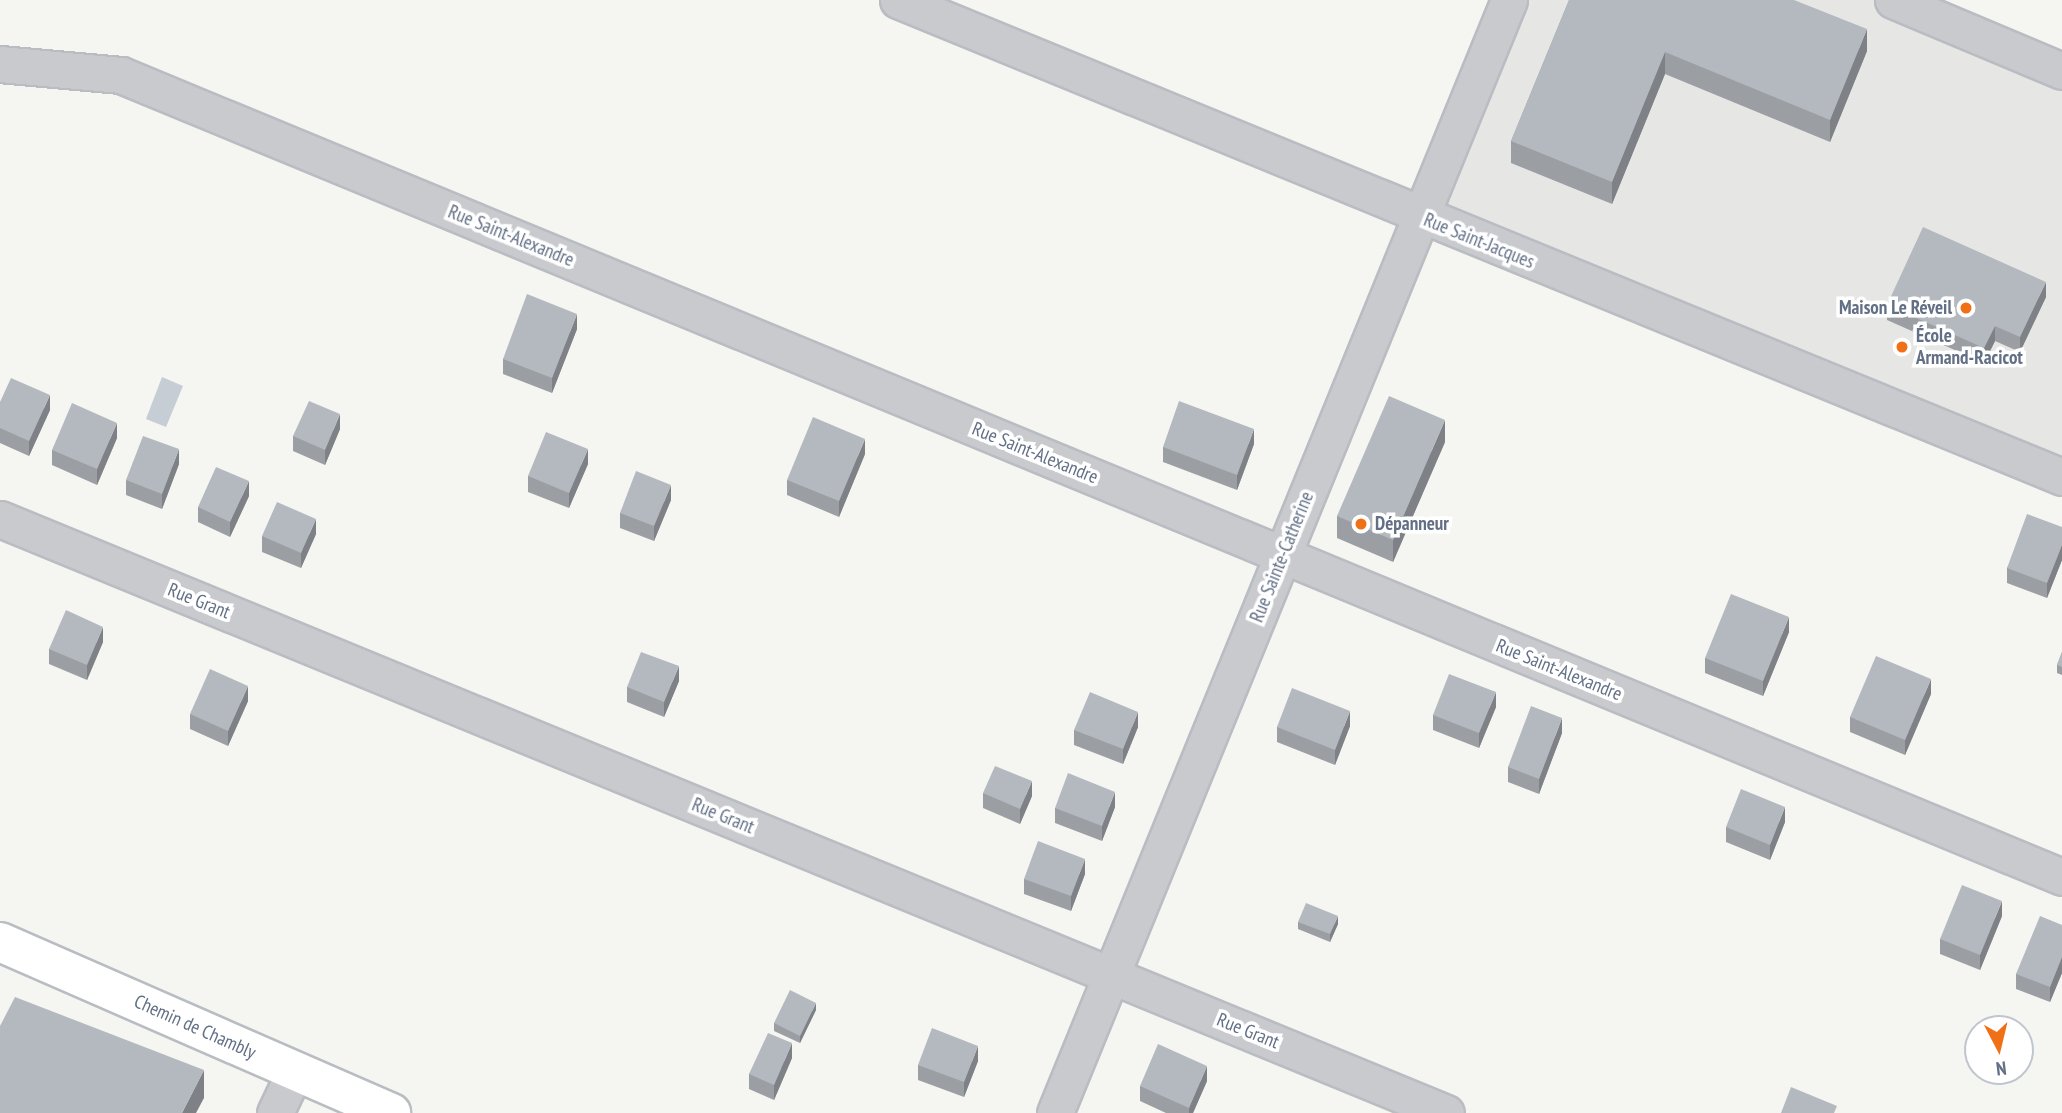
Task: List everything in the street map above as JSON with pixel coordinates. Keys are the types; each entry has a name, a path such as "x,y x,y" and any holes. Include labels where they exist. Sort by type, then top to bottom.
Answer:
{"main road":[{"name":"Chemin de Chambly","path":"0,942 391,1113"}],"street":[{"name":"Rue Saint-Jacques","path":"898,0 1420,217 2062,477"},
{"name":"Rue Sainte-Catherine","path":"1055,1113 1509,0"},
{"path":"1894,0 2062,71"},
{"name":"Rue Saint-Alexandre","path":"0,64 121,75 2062,877"},
{"name":"Rue Grant","path":"0,519 1446,1113"},
{"path":"275,1113 295,1071"}],"shaded area":[{"name":"École Armand-Racicot","path":"1509,0 1893,0 2062,71 2062,477 1420,217"},
{"path":"162,377 183,386 166,427 146,419"}],"building":[{"path":"1569,0 1794,0 1867,29 1830,120 1665,52 1612,182 1511,141"},
{"name":"Maison Le Réveil","path":"1923,227 2046,282 2020,337 1995,326 1984,348 1887,305"},
{"path":"527,294 577,314 552,378 503,359"},
{"path":"11,378 50,395 29,441 0,428 0,402"},
{"path":"1389,396 1445,420 1393,540 1337,516"},
{"path":"309,401 340,414 325,450 293,436"},
{"path":"1179,401 1254,429 1237,475 1163,447"},
{"path":"72,403 117,423 97,469 52,450"},
{"path":"813,417 865,439 839,501 787,480"},
{"path":"546,432 588,449 569,493 528,476"},
{"path":"143,436 179,449 162,494 126,480"},
{"path":"216,467 249,481 230,522 198,507"},
{"path":"636,471 671,485 654,526 620,513"},
{"path":"277,502 316,519 301,553 262,536"},
{"path":"2027,514 2062,527 2062,545 2047,583 2007,568"},
{"path":"1731,594 1789,617 1763,681 1705,658"},
{"path":"66,610 103,627 87,665 49,649"},
{"path":"641,652 679,666 664,702 627,687"},
{"path":"2062,652 2062,667 2057,665"},
{"path":"1876,656 1931,679 1905,740 1850,717"},
{"path":"210,669 248,686 228,731 190,714"},
{"path":"1449,674 1496,692 1479,733 1433,715"},
{"path":"1292,688 1350,711 1335,750 1277,727"},
{"path":"1090,692 1138,712 1123,749 1074,730"},
{"path":"1531,706 1562,718 1539,779 1508,767"},
{"path":"995,766 1032,781 1020,809 983,793"},
{"path":"1068,773 1115,792 1102,826 1055,808"},
{"path":"1741,789 1785,807 1770,845 1726,827"},
{"path":"1038,841 1085,859 1071,896 1024,879"},
{"path":"1962,885 2002,901 1980,955 1940,939"},
{"path":"1306,903 1338,916 1330,934 1298,922"},
{"path":"2040,916 2062,925 2062,957 2050,987 2016,974"},
{"path":"790,990 816,1003 800,1036 774,1023"},
{"path":"15,997 204,1070 182,1113 0,1113 0,1026"},
{"path":"932,1028 978,1046 964,1082 918,1065"},
{"path":"768,1033 792,1043 774,1085 749,1074"},
{"path":"1158,1044 1207,1066 1189,1108 1140,1086"},
{"path":"1791,1087 1837,1106 1834,1113 1781,1113"}],"place":[{"name":"Maison Le Réveil","path":"1966,308"},
{"name":"École Armand-Racicot","path":"1902,347"},
{"name":"Dépanneur","path":"1361,524"}]}
